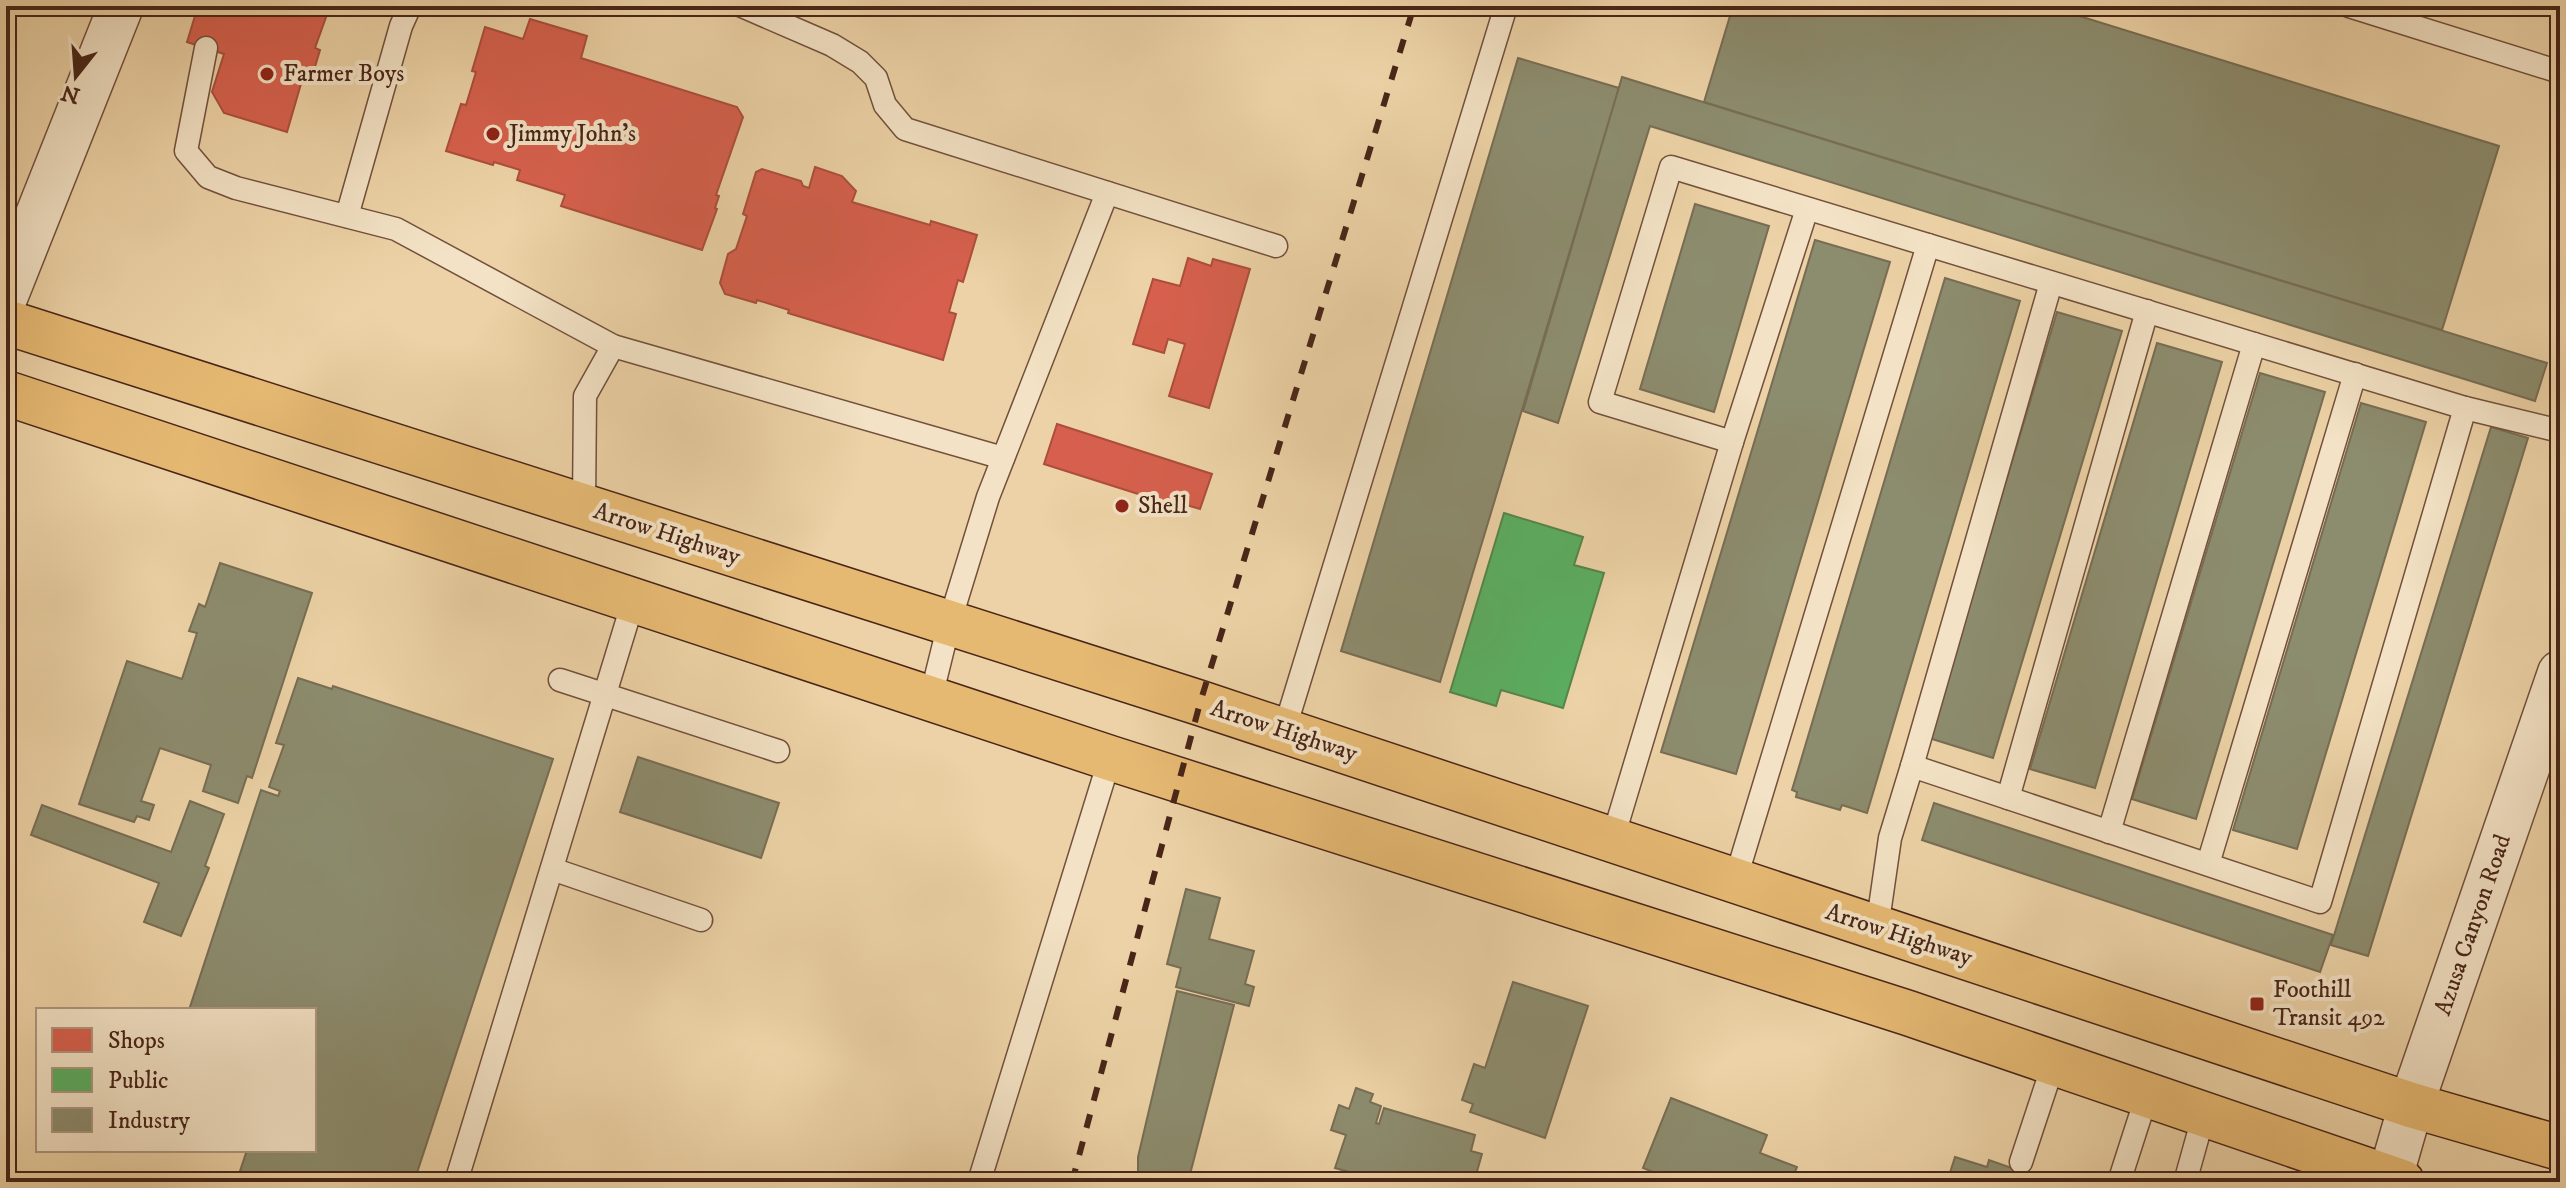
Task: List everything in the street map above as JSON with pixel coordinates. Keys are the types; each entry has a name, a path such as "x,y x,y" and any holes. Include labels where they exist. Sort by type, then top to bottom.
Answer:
{"main road":[{"name":"Arrow Highway","path":"6,322 1284,731 2411,1105 2560,1148"},
{"path":"6,393 1110,758 1908,1013 2393,1181"}],"street":[{"path":"6,295 121,6"},
{"name":"Azusa Canyon Road","path":"2393,1181 2411,1105 2560,673"}],"lane":[{"path":"347,216 401,26 410,6"},
{"path":"742,6 832,45 860,62 876,78 885,105 905,129 1276,246"},
{"path":"1284,731 1506,6"},
{"path":"2349,6 2560,72"},
{"path":"206,48 186,151 208,177 236,188 396,229 613,346 1003,458"},
{"path":"1732,442 1600,402 1671,167 2465,408 2560,431"},
{"path":"931,697 949,624 1003,458 1107,193"},
{"path":"1612,841 1732,442 1807,209"},
{"path":"1735,881 1928,245"},
{"path":"1877,928 1890,838 2051,283"},
{"path":"2008,798 2147,311"},
{"path":"2109,832 2254,344"},
{"path":"584,507 585,396 613,346"},
{"path":"2208,864 2355,374"},
{"path":"1912,766 2320,902 2465,408"},
{"path":"456,1182 633,602"},
{"path":"560,680 778,751"},
{"path":"979,1182 1110,758"},
{"path":"552,869 701,920"},
{"path":"2021,1162 2054,1062"},
{"path":"2119,1182 2147,1095"},
{"path":"2191,1182 2187,1175 2204,1114"}],"building: Shops":[{"path":"198,6 218,6 233,11 234,6 330,6 315,48 320,50 311,80 303,77 287,132 224,113 212,92 224,54 187,42"},
{"path":"530,19 587,36 581,58 737,107 743,117 716,195 719,196 717,209 702,250 561,206 565,195 517,180 520,170 446,151 461,104 466,105 485,27 523,39"},
{"path":"815,167 842,176 856,191 852,202 977,235 963,282 958,280 949,312 956,314 943,360 788,313 789,310 757,300 756,303 725,294 720,283 728,254 736,249 747,216 743,214 756,172 762,169 801,181 803,186 809,188"},
{"path":"1188,258 1211,266 1213,259 1250,269 1209,408 1169,396 1185,344 1168,339 1164,353 1133,344 1153,279 1180,286"},
{"path":"1057,424 1212,474 1200,509 1180,503 1179,507 1044,464"}],"building: Public":[{"path":"1504,513 1583,537 1574,565 1604,573 1563,708 1501,690 1496,706 1450,692"}],"building: Industry":[{"path":"1733,6 2047,6 2499,146 2442,330 1704,102"},
{"path":"1518,58 1619,88 1440,682 1341,651"},
{"path":"1622,77 2547,363 2535,401 1650,126 1558,423 1523,411"},
{"path":"1695,204 1769,226 1714,412 1640,389"},
{"path":"1815,240 1890,262 1736,774 1661,752"},
{"path":"1945,278 2020,301 1867,813 1842,805 1840,810 1796,797 1797,792 1792,790"},
{"path":"2057,312 2122,331 1993,758 1929,738"},
{"path":"2157,343 2222,362 2095,788 2030,769"},
{"path":"2260,373 2325,392 2196,819 2132,799"},
{"path":"2361,403 2426,422 2297,849 2233,830"},
{"path":"2491,427 2528,438 2368,956 2331,945"},
{"path":"220,563 312,593 252,778 247,776 238,803 203,791 211,765 160,748 141,801 154,805 149,820 137,816 134,822 79,804 127,661 182,679 197,633 189,631 199,604 205,607"},
{"path":"298,678 332,689 333,686 553,759 414,1182 273,1182 240,1171 246,1152 316,1152 316,1008 190,1008 261,790 278,796 280,791 269,787 284,745 276,743"},
{"path":"638,757 779,803 761,858 620,812"},
{"path":"190,801 224,814 205,866 209,868 181,936 144,922 159,883 31,835 42,805 171,852"},
{"path":"1934,803 2333,935 2320,972 1922,840"},
{"path":"1186,889 1220,898 1209,939 1254,951 1245,984 1254,987 1249,1006 1176,987 1181,968 1167,964"},
{"path":"1513,982 1588,1006 1545,1138 1470,1112 1473,1104 1462,1100 1474,1064 1485,1068"},
{"path":"1177,991 1234,1005 1188,1182 1138,1182 1138,1157"},
{"path":"1356,1088 1373,1094 1370,1102 1381,1106 1376,1123 1379,1124 1384,1108 1475,1135 1471,1151 1482,1154 1474,1182 1353,1182 1356,1174 1335,1168 1346,1135 1331,1130 1339,1105 1349,1109"},
{"path":"1671,1098 1767,1135 1760,1153 1797,1167 1791,1182 1650,1182 1653,1172 1643,1168"},
{"path":"1955,1157 1987,1167 1989,1160 2029,1174 2027,1180 2035,1182 1947,1182"}],"railway":[{"path":"1072,1182 1200,703 1414,6"}],"place":[{"name":"Farmer Boys","path":"267,74"},
{"name":"Jimmy John's","path":"493,134"},
{"name":"Shell","path":"1122,506"},
{"name":"Foothill Transit 492","path":"2257,1004"}]}
